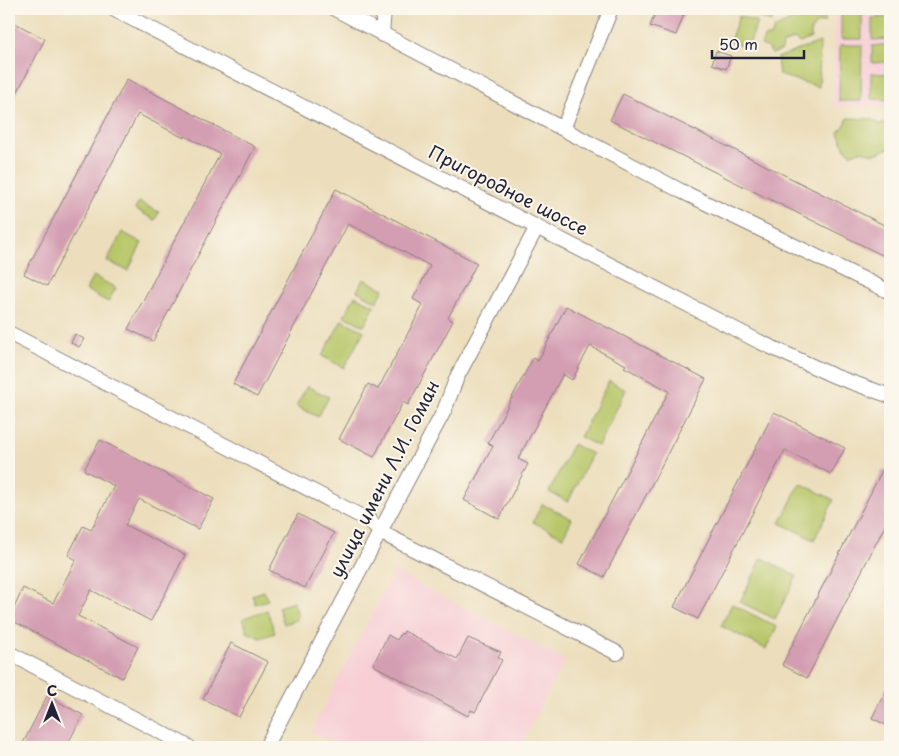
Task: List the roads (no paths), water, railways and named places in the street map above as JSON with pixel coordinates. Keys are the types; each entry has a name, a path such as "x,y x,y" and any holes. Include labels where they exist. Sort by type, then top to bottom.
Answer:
{"street":[{"name":"Пригородное шоссе","path":"113,9 760,342 834,376 890,396"},
{"path":"335,9 681,191 890,292"},
{"path":"382,35 384,9"},
{"path":"563,129 611,9"},
{"name":"улица имени Л.И. Гоман","path":"266,747 444,411 457,377 537,227"},
{"path":"9,333 370,522 380,532 617,653"},
{"path":"9,653 189,747"}]}
